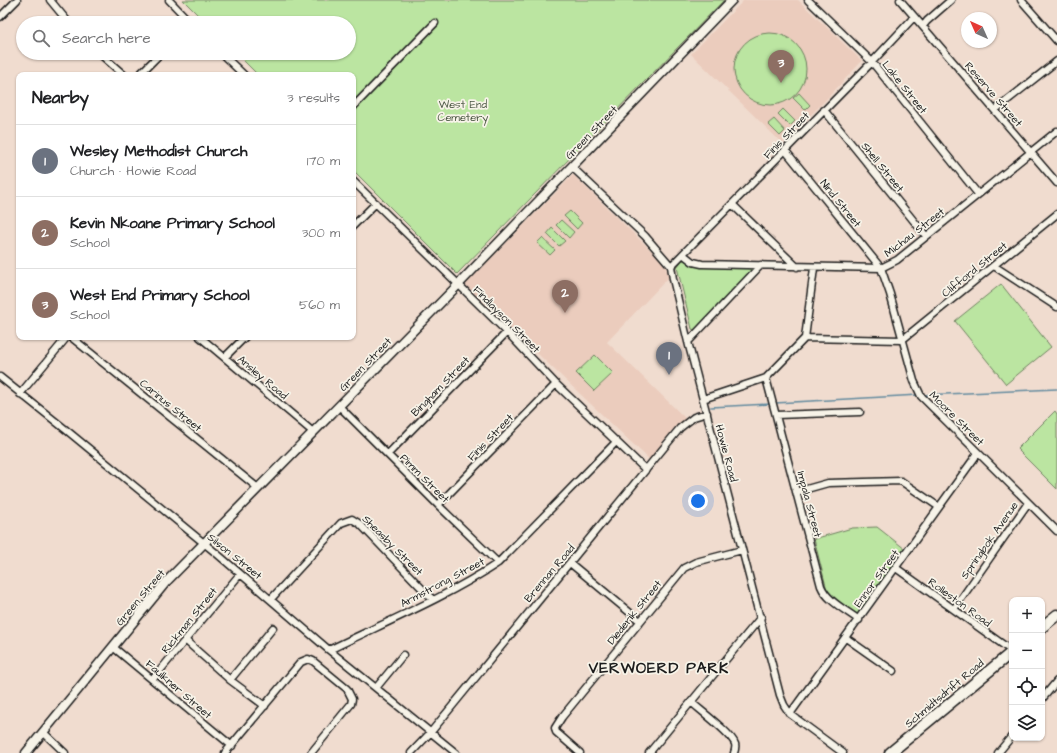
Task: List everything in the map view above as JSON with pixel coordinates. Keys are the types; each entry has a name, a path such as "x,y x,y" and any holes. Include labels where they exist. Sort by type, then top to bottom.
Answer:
{"highway":[{"path":"1045,625 1057,615"},
{"name":"Schmidtsdrift Road","path":"890,753 1009,654"}],"street":[{"path":"0,17 17,0"},
{"path":"50,0 63,16"},
{"path":"169,0 184,16"},
{"name":"Green Street","path":"26,753 166,582 459,284 732,0"},
{"name":"Lake Street","path":"808,0 872,62 978,194"},
{"name":"Reserve Street","path":"900,0 1057,183"},
{"path":"923,26 951,0"},
{"path":"1021,0 1057,41"},
{"name":"Finis Street","path":"671,266 684,255 914,17"},
{"path":"356,104 436,23"},
{"path":"107,60 121,72"},
{"path":"142,72 154,60"},
{"path":"228,60 241,72"},
{"path":"995,110 1057,60"},
{"name":"Shell Street","path":"824,110 926,236"},
{"name":"Michau Street","path":"684,255 693,262 702,264 814,268 881,268 897,260 1057,131"},
{"name":"Nind Street","path":"785,150 881,268"},
{"path":"572,167 645,236 671,266"},
{"name":"Findlayson Street","path":"356,183 507,332 556,384 646,470"},
{"path":"356,223 376,203"},
{"path":"732,204 797,267"},
{"name":"Clifford Street","path":"902,340 1057,214"},
{"path":"688,342 761,265"},
{"name":"Howie Road","path":"671,266 688,342 780,695 790,714 843,753"},
{"path":"994,266 1057,307"},
{"path":"703,399 766,378 805,338 814,268"},
{"name":"Moore Street","path":"881,268 890,294 914,381 920,396 1057,531"},
{"name":"Bingham Street","path":"388,454 507,332"},
{"path":"805,338 902,340"},
{"path":"20,394 65,340"},
{"name":"Carinus Street","path":"75,340 258,488"},
{"name":"Ansley Road","path":"204,340 313,432"},
{"path":"225,357 242,340"},
{"name":"Silson Street","path":"0,377 204,543 329,650 456,753"},
{"name":"Impala Street","path":"766,378 823,592 859,620"},
{"name":"Finis Street","path":"438,505 556,384"},
{"name":"Pimm Street","path":"339,406 498,563"},
{"path":"776,415 860,412"},
{"name":"Brennan Road","path":"411,753 431,732 684,425 694,417 707,413"},
{"name":"Armstrong Street","path":"329,650 433,600 498,563 616,442"},
{"name":"Ennor Street","path":"790,714 978,453"},
{"path":"796,492 828,483 901,481 939,507"},
{"name":"Springbok Avenue","path":"954,609 1028,503"},
{"name":"Sheasby Street","path":"271,599 341,523 352,519 360,524 433,600"},
{"name":"Diederik Street","path":"580,753 556,732 555,728 562,716 681,571 696,562 742,550"},
{"path":"570,563 640,621"},
{"name":"Rolleston Road","path":"896,568 1009,650"},
{"name":"Rickman Street","path":"154,680 240,574"},
{"path":"648,753 760,617"},
{"path":"230,680 273,628"},
{"path":"846,638 893,671"},
{"path":"185,640 230,680 265,706"},
{"name":"Faulkner Street","path":"113,646 232,746"},
{"path":"376,688 402,655"},
{"path":"225,753 301,662 308,659 314,661 347,689 352,699 351,704 311,753"},
{"path":"1045,695 1057,681"},
{"path":"691,702 730,736 735,744 734,753"},
{"path":"43,732 65,753"},
{"path":"998,753 1009,740"}],"shaded area":[{"path":"744,0 798,0 862,61 820,106 782,143 691,54"},
{"path":"573,175 665,264 669,277 607,342 685,418 650,460 465,285"}],"green space":[{"name":"West End Cemetery","path":"183,0 724,0 457,274 356,173 356,72 255,72 243,60 356,60 356,16 199,16"},
{"path":"770,33 790,39 800,49 806,69 800,89 790,99 770,105 750,99 740,89 734,69 740,49 750,39"},
{"path":"799,93 810,105 805,110 793,98"},
{"path":"783,109 795,121 790,126 778,114"},
{"path":"774,119 785,131 780,136 768,124"},
{"path":"570,211 582,223 577,229 564,216"},
{"path":"561,220 574,232 569,238 556,225"},
{"path":"552,228 565,241 559,246 547,234"},
{"path":"542,238 555,250 550,255 537,243"},
{"path":"683,259 687,259 691,262 755,267 696,331 692,329 677,267"},
{"path":"1001,284 1051,347 1006,384 955,321"},
{"path":"595,355 613,373 594,391 576,373"},
{"path":"1055,411 1057,414 1057,489 1017,449"},
{"path":"877,527 905,549 856,616 828,594 814,539 852,528"}],"waterway":[{"path":"923,395 1057,389"},
{"path":"775,403 919,395"},
{"path":"711,407 771,404"}],"place":[{"name":"West End Primary School","path":"781,83"},
{"name":"Kevin Nkoane Primary School","path":"565,313"},
{"name":"Wesley Methodist Church","path":"669,375"}],"district":[{"name":"VERWOERD PARK","path":"659,668"}]}
